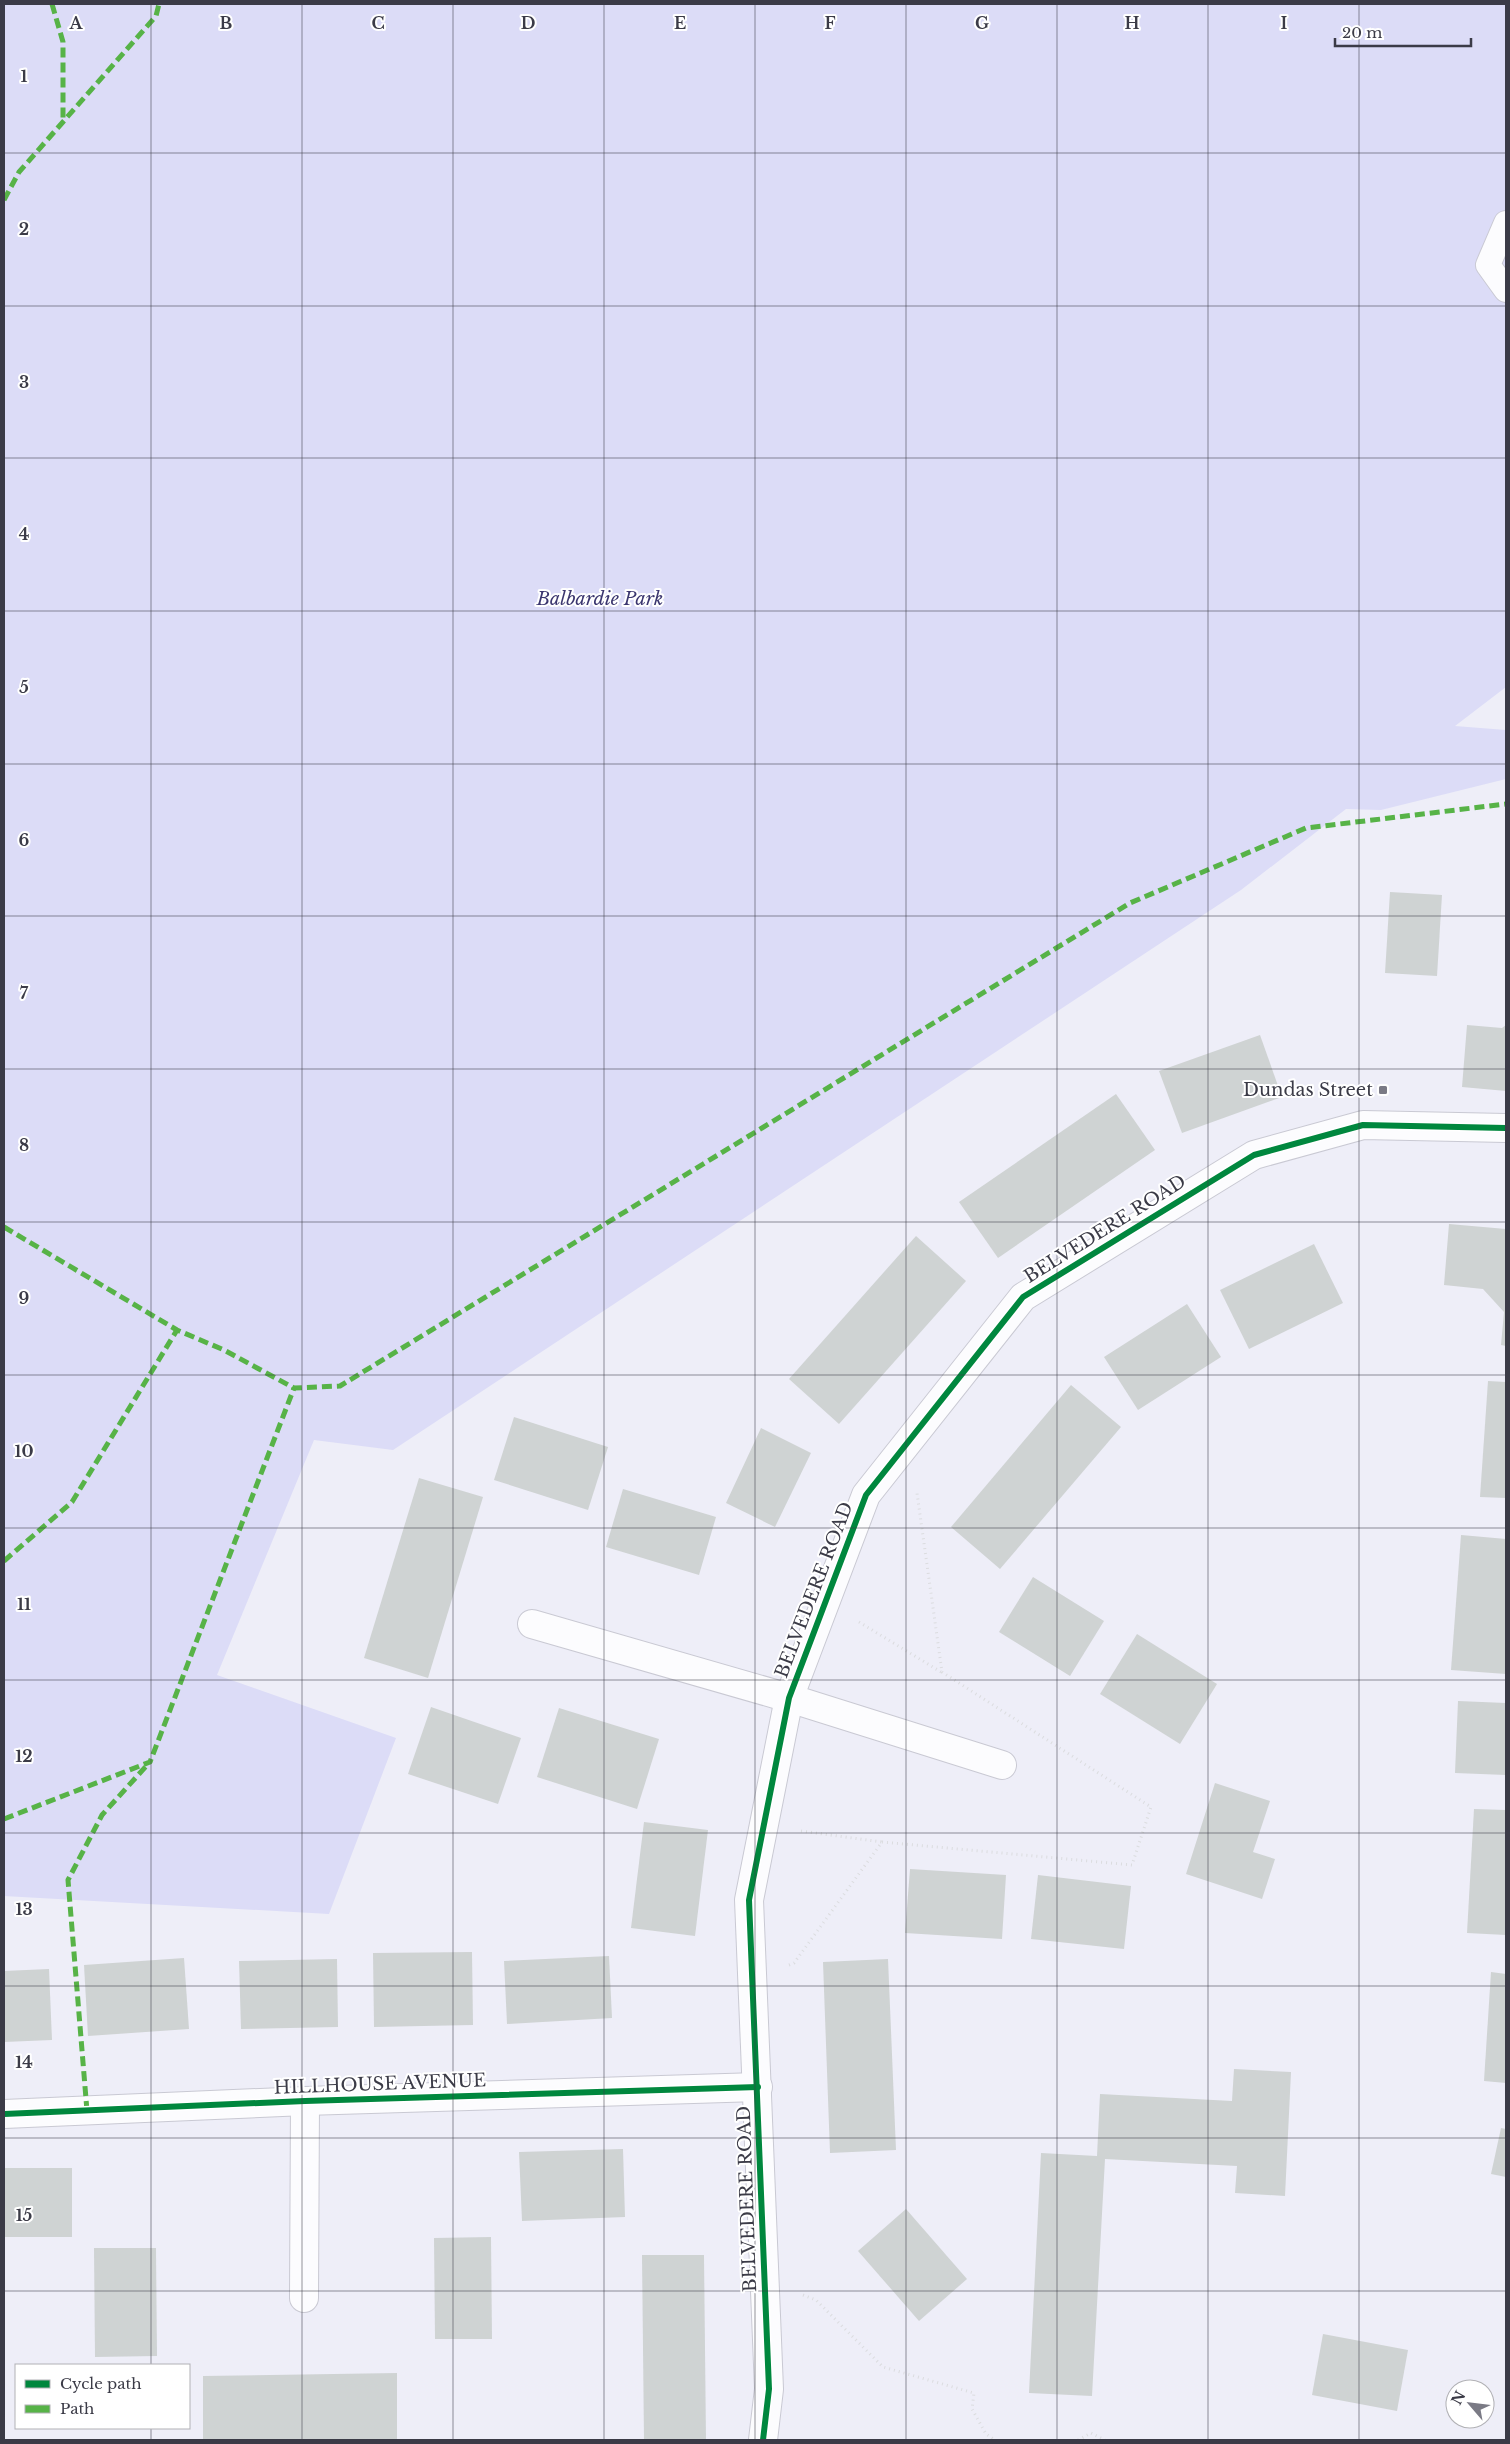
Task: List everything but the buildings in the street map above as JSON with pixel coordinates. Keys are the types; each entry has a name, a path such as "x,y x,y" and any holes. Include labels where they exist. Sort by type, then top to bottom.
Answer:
{"street":[{"name":"BELVEDERE ROAD","path":"763,2440 769,2390 749,1900 789,1698 866,1495 1023,1297 1254,1155 1363,1125 1506,1128"},
{"path":"532,1624 789,1698 1002,1765"},
{"name":"HILLHOUSE AVENUE","path":"4,2114 305,2101 758,2088"},
{"path":"304,2298 305,2101"}],"lane":[{"path":"1506,223 1488,264 1506,290"}],"path":[{"path":"826,1602 942,1672"},
{"path":"764,1826 882,1842"},
{"path":"765,2282 816,2300 883,2368 974,2393 972,2409 986,2434 995,2440"},
{"path":"1078,2440 1091,2433 1105,2440"}],"green space":[{"name":"Balbardie Park","path":"4,4 1506,4 1506,687 1455,726 1506,730 1506,779 1381,810 1346,809 1241,890 393,1450 314,1440 217,1675 396,1738 329,1914 4,1896"}],"marked path":[{"path":"52,4 63,42 63,122"},
{"path":"4,200 19,172 156,16 159,4"},
{"path":"4,1227 177,1330 224,1350 294,1388 340,1386 1130,903 1306,828 1506,804"},
{"path":"4,1561 72,1502 177,1330"},
{"path":"4,1819 150,1762 294,1388"},
{"path":"87,2111 68,1880 102,1815 149,1763"}],"cycle path":[{"path":"763,2440 769,2389 749,1900 789,1698 866,1495 1023,1297 1254,1155 1363,1125 1506,1128"},
{"path":"4,2114 305,2101 758,2087"}],"place":[{"name":"Dundas Street","path":"1383,1090"}]}
